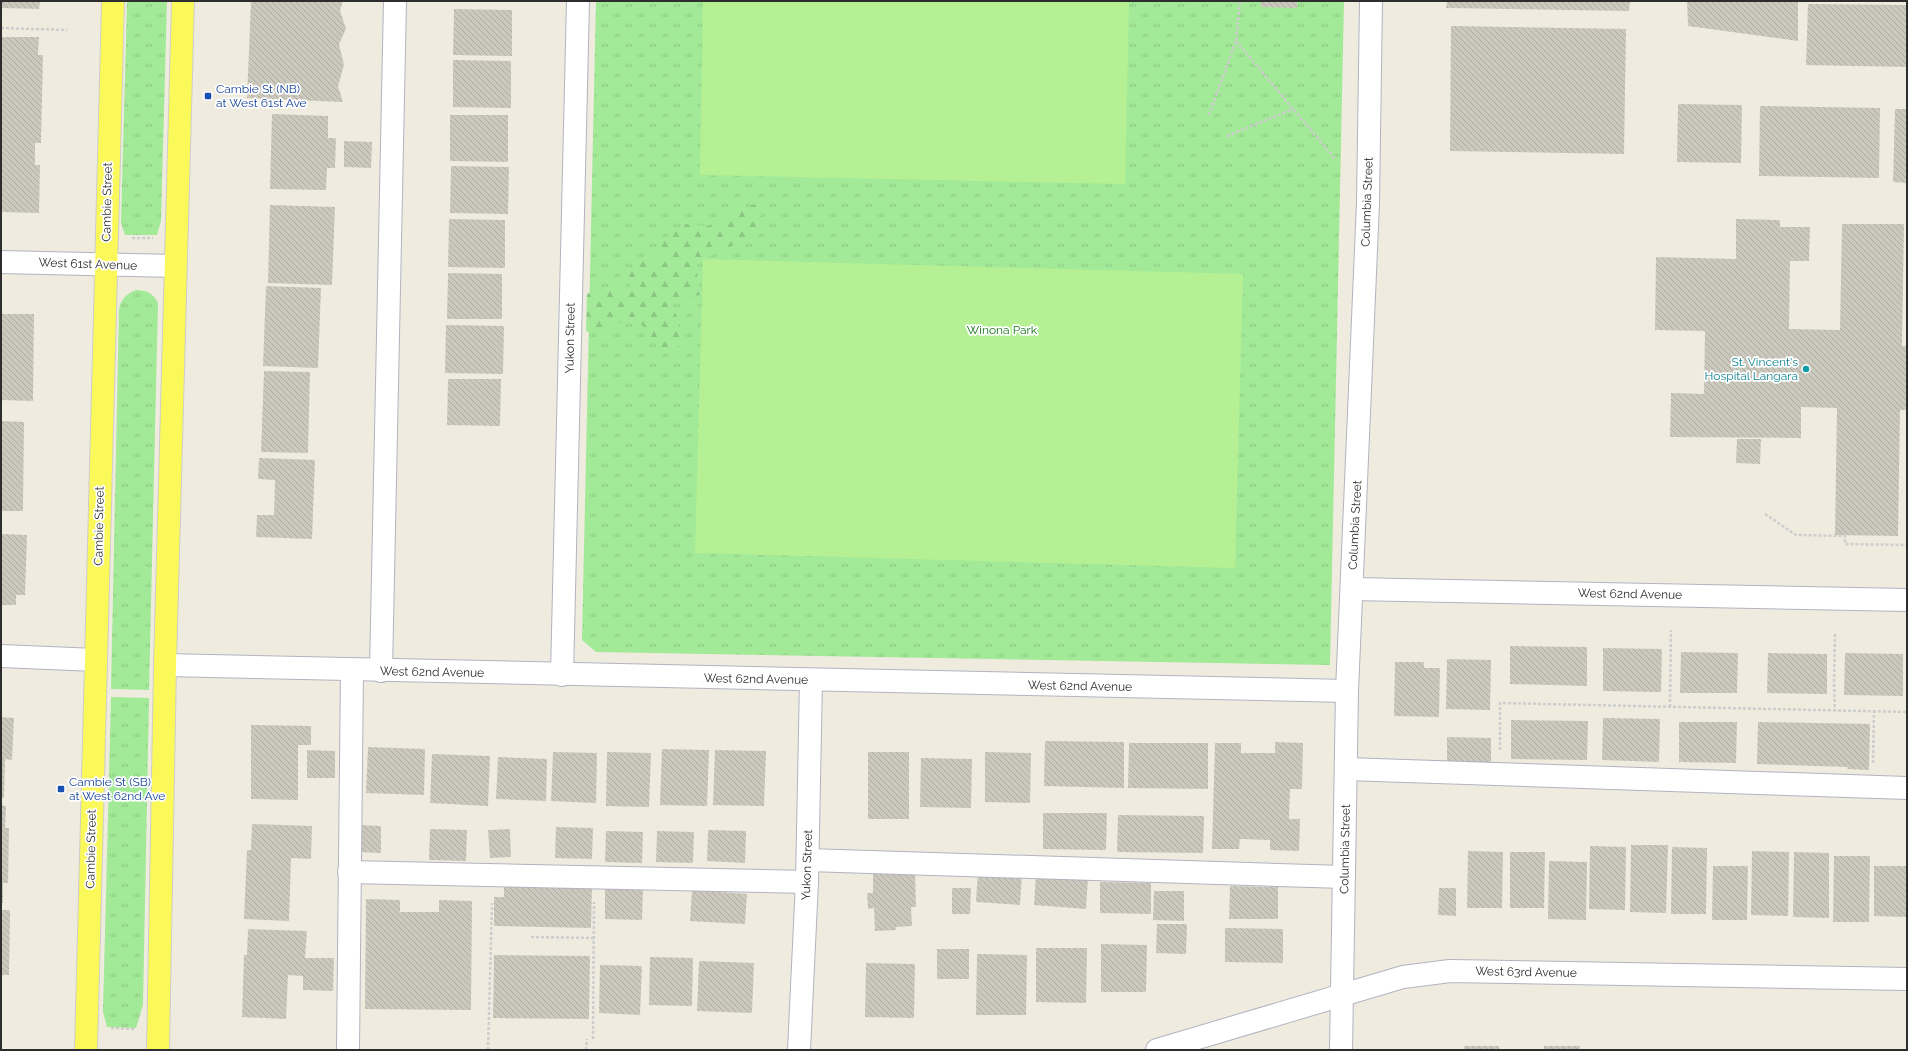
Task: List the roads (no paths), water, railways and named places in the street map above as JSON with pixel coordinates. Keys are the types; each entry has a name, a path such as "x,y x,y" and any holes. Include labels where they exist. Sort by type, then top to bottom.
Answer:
{"main road":[{"name":"Cambie Street","path":"86,1050 113,1"},
{"path":"158,1050 165,666 183,1"}],"street":[{"path":"381,671 395,1"},
{"name":"Yukon Street","path":"562,675 578,1"},
{"name":"Columbia Street","path":"1341,1050 1347,691 1368,203 1371,1"},
{"name":"West 61st Avenue","path":"1,262 175,266"},
{"name":"West 62nd Avenue","path":"1352,589 1907,600"},
{"path":"1,656 96,660"},
{"name":"West 62nd Avenue","path":"165,666 1347,691"},
{"path":"348,1050 352,670"},
{"name":"Yukon Street","path":"799,1050 808,860 811,680"},
{"path":"1346,769 1907,788"},
{"path":"808,860 1344,877"},
{"path":"349,872 807,882"},
{"name":"West 63rd Avenue","path":"1157,1050 1403,977 1450,971 1907,979"}],"place":[{"name":"Cambie St (NB) at West 61st Ave","path":"208,96"},
{"name":"St. Vincent's Hospital Langara","path":"1806,369"},
{"name":"Cambie St (SB) at West 62nd Ave","path":"61,789"}],"park label":[{"name":"Winona Park","path":"1002,330"}]}
